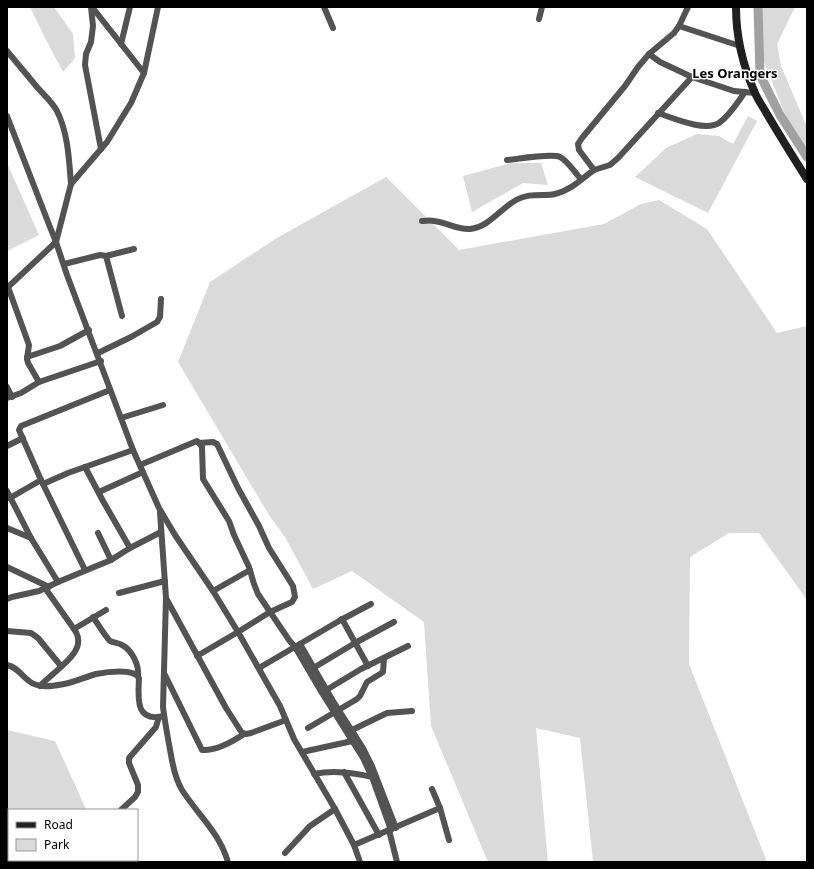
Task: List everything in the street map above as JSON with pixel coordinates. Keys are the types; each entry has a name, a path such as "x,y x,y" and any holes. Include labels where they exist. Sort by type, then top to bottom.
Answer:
{"main road":[{"path":"736,7 737,34 746,69 755,93 782,141 807,179"}],"street":[{"path":"91,7 144,73"},
{"path":"91,7 94,26 91,42 86,54 85,65 101,149"},
{"path":"121,44 130,7"},
{"path":"39,382 28,363 29,345 8,288 56,242 71,184 101,149 131,103 144,73 158,7"},
{"path":"324,7 333,28"},
{"path":"539,19 542,7"},
{"path":"594,170 579,150 578,147 580,142 649,54 674,33 688,7"},
{"path":"679,26 740,46"},
{"path":"7,51 50,101 57,112 66,138 71,184"},
{"path":"649,54 660,62 692,77 734,91 755,93"},
{"path":"422,221 433,220 452,225 460,229 470,229 494,218 514,201 526,195 553,195 572,187 594,170 610,165 692,77"},
{"path":"658,113 696,125 706,126 718,124 731,112 745,92"},
{"path":"7,116 98,353 110,390 159,508 172,531 213,591 259,668 280,706 294,739 354,845 360,862"},
{"path":"507,160 545,155 558,156 564,160 581,180"},
{"path":"64,264 100,255 106,256 134,249"},
{"path":"106,256 122,316"},
{"path":"98,353 157,322 160,317 162,299"},
{"path":"28,357 60,346 89,330"},
{"path":"7,387 10,398 39,382 101,362"},
{"path":"85,570 42,482 20,430 21,426 110,390"},
{"path":"121,418 163,405"},
{"path":"7,446 23,438"},
{"path":"140,465 197,442 213,442 217,444 269,548 293,586 295,597 292,602 270,612 197,656"},
{"path":"199,443 202,447 203,479 229,521 250,570 258,594 270,612 297,646 336,712 356,740"},
{"path":"10,498 42,482 134,450"},
{"path":"85,467 130,548"},
{"path":"99,492 143,472"},
{"path":"7,491 31,538 58,582"},
{"path":"122,809 135,797 138,792 138,785 129,763 129,758 156,728 163,707 166,598 159,508"},
{"path":"7,528 31,538"},
{"path":"8,596 31,593 47,588 85,570 111,560 130,548 172,531"},
{"path":"98,533 111,560"},
{"path":"7,567 47,588 77,633 77,647 61,666 40,686"},
{"path":"213,591 250,570"},
{"path":"120,593 165,581"},
{"path":"166,598 240,731 244,734"},
{"path":"259,668 342,619 371,604"},
{"path":"74,629 106,610"},
{"path":"93,617 111,641 123,645 130,652 136,663 139,678 140,707 145,714 149,716 161,716"},
{"path":"342,619 368,666"},
{"path":"311,669 394,622"},
{"path":"7,631 31,634 38,638 61,666"},
{"path":"324,692 368,666 408,646"},
{"path":"308,728 358,699 367,682 382,673 384,668 384,658"},
{"path":"7,665 14,667 29,681 40,686 64,684 96,674 108,672 128,672 138,675"},
{"path":"164,674 202,750 216,748 235,740 244,734 251,733 286,720"},
{"path":"164,684 172,689"},
{"path":"352,730 387,713 412,711"},
{"path":"336,712 352,730 363,758 374,777 392,829 397,862"},
{"path":"161,716 178,784 216,835 225,852 228,862"},
{"path":"302,752 356,740"},
{"path":"314,774 344,772 374,777"},
{"path":"344,772 379,835"},
{"path":"432,789 440,808 449,840"},
{"path":"354,845 440,808"},
{"path":"285,853 308,829 334,809"}],"green space":[{"path":"30,7 54,7 73,34 75,58 63,72 45,38"},
{"path":"760,7 795,7 777,44 781,66 807,127 807,158 797,144 755,39"},
{"path":"748,116 757,121 708,213 635,177 666,148 697,134 719,136 733,144"},
{"path":"7,163 39,235 7,251"},
{"path":"511,163 541,163 548,185 523,183 472,212 463,176"},
{"path":"386,177 459,250 604,224 641,204 659,200 707,229 777,333 807,326 807,600 759,533 729,533 690,557 689,664 767,862 593,862 580,738 536,728 548,862 488,862 431,726 424,622 352,571 313,589 285,537 269,515 178,362 210,282 275,239"},
{"path":"7,730 55,741 86,809 8,809 8,861 82,862 7,862"}],"waterway":[{"path":"758,7 760,75 780,115 807,157"}],"district":[{"name":"Les Orangers","path":"735,73"}]}
